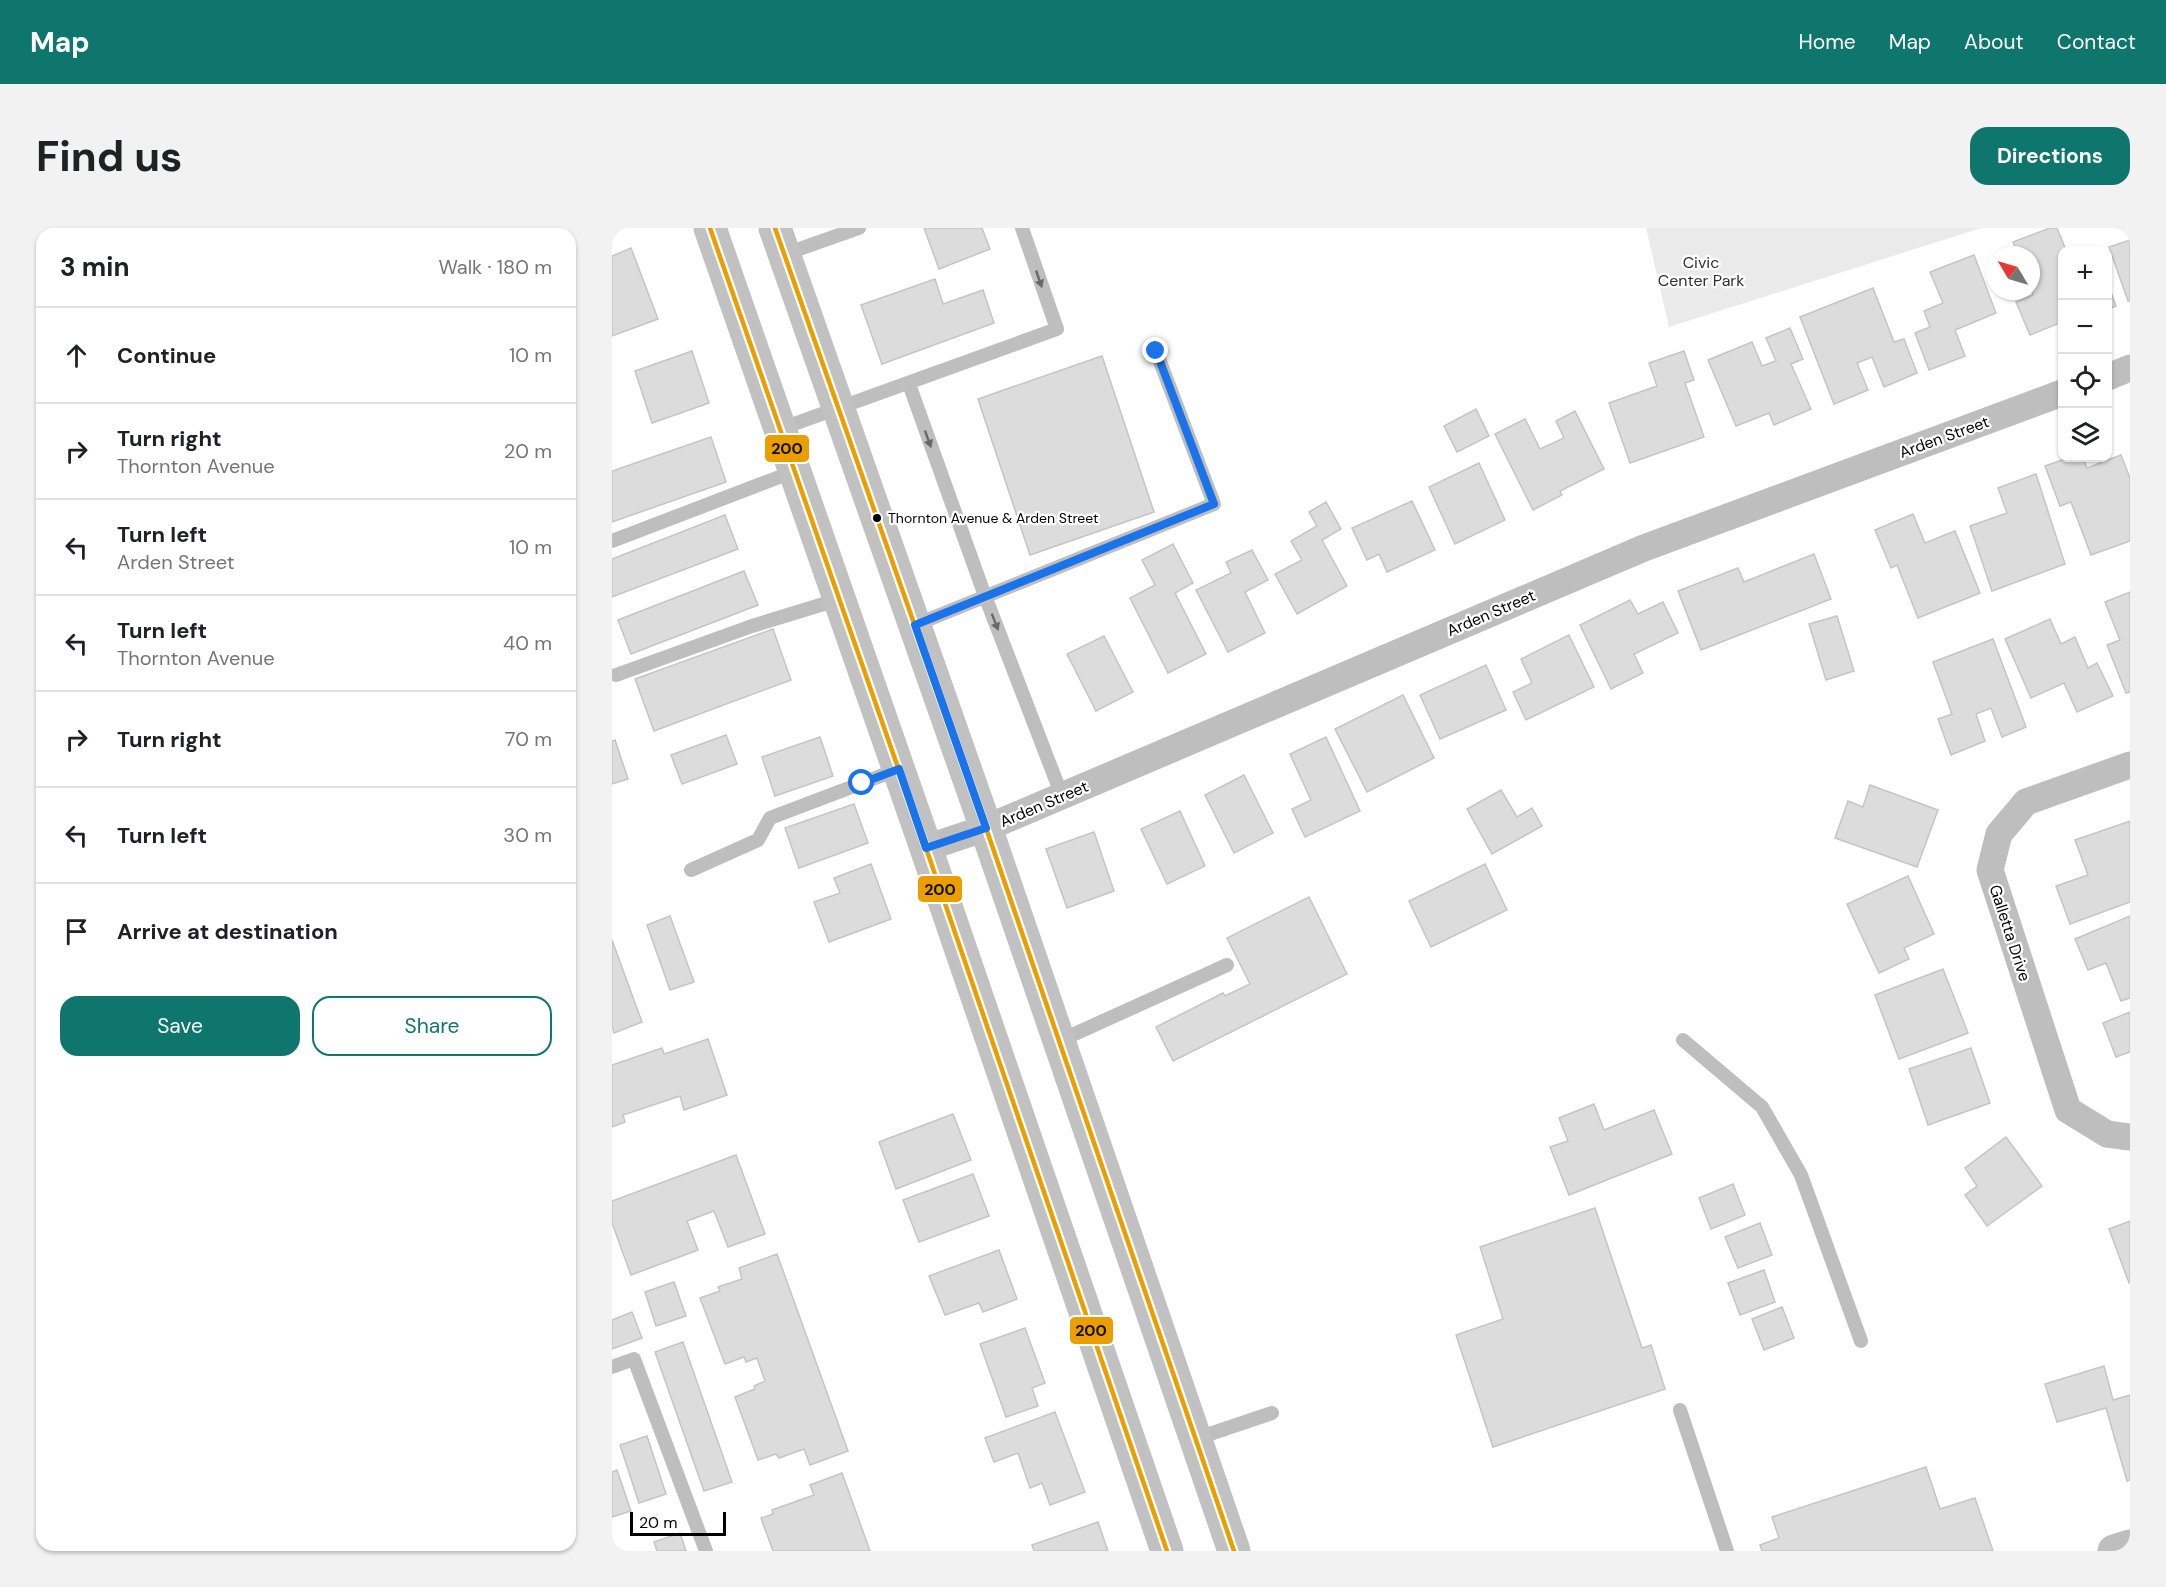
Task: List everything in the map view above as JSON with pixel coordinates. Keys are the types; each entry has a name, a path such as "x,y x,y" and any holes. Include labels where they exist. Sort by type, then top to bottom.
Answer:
{"main road":[{"path":"710,228 899,769 1167,1551"},
{"path":"780,241 986,828 1234,1551"}],"street":[{"path":"2112,375 2130,368"},
{"name":"Arden Street","path":"926,848 986,828 1644,548 2058,394"},
{"name":"Galletta Drive","path":"2130,765 2026,802 1999,834 1990,870 2068,1110 2107,1134 2130,1137"},
{"path":"2114,1551 2130,1546"}],"lane":[{"path":"780,241 859,228"},
{"path":"780,429 1057,329 1022,228"},
{"path":"915,625 1214,504 1156,351"},
{"path":"909,384 985,596 1062,796"},
{"path":"612,541 795,471"},
{"path":"616,675 752,626 840,599"},
{"path":"691,870 758,840 770,818 899,769"},
{"path":"1059,1041 1227,965"},
{"path":"1683,1040 1762,1107 1801,1175 1861,1341"},
{"path":"612,1367 634,1359 706,1551"},
{"path":"1680,1410 1727,1551"},
{"path":"1196,1439 1272,1413"}],"green space":[{"name":"Civic Center Park","path":"1646,228 1981,228 1669,327"}],"building":[{"path":"924,228 982,228 990,249 939,269"},
{"path":"2050,228 2057,228 2064,246 2058,246 2058,324 2030,335 2016,302 2040,300 2040,246 2015,246 2013,242"},
{"path":"2130,240 2130,301 2128,301 2112,256 2112,246"},
{"path":"631,248 658,319 612,336 612,256"},
{"path":"1974,255 1986,287 1986,300 1991,300 1996,313 1955,330 1965,356 1929,370 1915,333 1930,327 1924,311 1943,303 1930,272"},
{"path":"935,279 943,304 983,290 994,323 882,364 861,305"},
{"path":"1873,288 1894,342 1904,339 1917,373 1884,387 1872,357 1857,363 1868,390 1834,404 1800,317"},
{"path":"2112,295 2116,306 2112,308"},
{"path":"1790,328 1803,359 1791,364 1811,409 1774,425 1769,413 1736,426 1708,360 1752,342 1762,366 1776,361 1766,338"},
{"path":"692,351 709,403 652,423 635,371"},
{"path":"1684,351 1694,380 1685,383 1704,437 1630,463 1609,403 1657,386 1649,363"},
{"path":"1102,356 1154,512 1030,555 978,399"},
{"path":"1476,409 1489,436 1457,452 1444,426"},
{"path":"1575,411 1604,469 1560,491 1562,495 1533,510 1495,434 1525,419 1540,449 1564,438 1556,421"},
{"path":"711,437 726,482 612,522 612,471"},
{"path":"2121,455 2130,478 2130,541 2091,555 2071,502 2060,506 2045,466 2058,461 2085,462 2087,468 2103,462 2112,462 2112,458"},
{"path":"1479,463 1505,520 1455,544 1429,487"},
{"path":"2036,474 2065,564 1992,591 1970,526 2007,513 1998,488"},
{"path":"1412,501 1435,550 1387,572 1379,554 1367,560 1352,528"},
{"path":"1326,502 1341,529 1322,540 1347,586 1297,614 1275,574 1302,560 1291,541 1317,526 1309,512"},
{"path":"1913,514 1925,543 1955,531 1980,593 1918,618 1897,565 1891,568 1875,530"},
{"path":"725,515 738,549 612,597 612,559"},
{"path":"1173,544 1193,583 1175,593 1206,654 1168,673 1130,598 1155,585 1142,560"},
{"path":"1252,550 1268,580 1245,592 1265,633 1228,652 1196,590 1231,573 1226,562"},
{"path":"1814,554 1831,599 1701,650 1678,591 1738,568 1744,582"},
{"path":"744,571 758,605 631,654 618,620"},
{"path":"2130,592 2130,692 2126,693 2107,645 2120,640 2105,602"},
{"path":"1630,600 1638,614 1663,602 1678,633 1634,654 1643,673 1611,689 1580,625"},
{"path":"1837,616 1854,671 1826,680 1809,624"},
{"path":"2050,619 2061,644 2075,637 2088,668 2097,663 2113,696 2077,712 2064,683 2031,698 2005,639"},
{"path":"773,629 791,680 654,731 635,679"},
{"path":"1569,635 1594,687 1526,720 1513,692 1532,683 1521,659"},
{"path":"1104,636 1133,692 1096,711 1067,654"},
{"path":"1993,639 2026,727 2002,737 1991,708 1976,714 1985,741 1951,755 1938,719 1952,714 1933,662"},
{"path":"1486,665 1506,710 1440,739 1420,695"},
{"path":"1403,695 1434,758 1367,792 1335,729"},
{"path":"726,735 737,764 682,784 671,755"},
{"path":"820,737 833,776 775,796 762,757"},
{"path":"1326,737 1360,811 1305,837 1292,809 1311,800 1290,754"},
{"path":"615,740 628,779 612,784 612,741"},
{"path":"1244,775 1273,833 1234,853 1205,795"},
{"path":"1870,785 1938,810 1917,867 1835,838 1848,801 1863,807"},
{"path":"1501,790 1517,817 1532,808 1542,826 1492,854 1467,809"},
{"path":"854,804 868,843 799,868 785,828"},
{"path":"1180,811 1205,866 1167,884 1141,829"},
{"path":"2130,821 2130,902 2070,924 2056,886 2088,875 2075,840"},
{"path":"1094,832 1114,891 1067,908 1046,849"},
{"path":"871,864 891,919 829,942 814,902 840,893 834,878"},
{"path":"1485,864 1507,910 1431,947 1409,901"},
{"path":"1908,876 1934,934 1904,948 1909,959 1879,973 1847,904"},
{"path":"1309,897 1347,974 1173,1061 1156,1027 1223,993 1225,996 1250,984 1227,938"},
{"path":"670,916 694,982 670,990 647,925"},
{"path":"2130,916 2130,998 2121,1001 2106,963 2088,970 2075,939"},
{"path":"612,940 642,1022 614,1033 612,1026"},
{"path":"1943,969 1968,1033 1899,1059 1875,995"},
{"path":"2130,1012 2130,1052 2116,1057 2103,1023"},
{"path":"708,1039 727,1095 684,1110 680,1096 623,1115 625,1122 612,1127 612,1065 662,1048 664,1054"},
{"path":"1971,1048 1990,1103 1928,1125 1909,1069"},
{"path":"1594,1104 1604,1130 1654,1110 1672,1154 1569,1195 1550,1147 1568,1141 1559,1118"},
{"path":"953,1114 971,1160 896,1189 879,1142"},
{"path":"2006,1137 2042,1186 1987,1226 1965,1195 1977,1186 1965,1168"},
{"path":"736,1155 765,1234 728,1247 714,1211 687,1221 698,1250 631,1275 612,1223 612,1201"},
{"path":"973,1174 989,1216 919,1242 903,1200"},
{"path":"1733,1184 1745,1215 1711,1229 1699,1198"},
{"path":"1595,1208 1642,1348 1651,1345 1665,1389 1493,1447 1456,1335 1503,1319 1480,1247"},
{"path":"2130,1221 2130,1282 2129,1283 2109,1229"},
{"path":"1760,1223 1772,1255 1738,1268 1725,1237"},
{"path":"999,1250 1017,1299 983,1312 979,1303 945,1315 929,1276"},
{"path":"777,1254 848,1451 810,1465 804,1449 779,1458 776,1454 758,1460 735,1397 755,1389 754,1386 765,1381 757,1358 746,1362 744,1357 725,1364 700,1298 720,1291 718,1287 742,1279 739,1268"},
{"path":"1764,1270 1775,1302 1740,1315 1728,1283"},
{"path":"674,1282 686,1316 656,1326 645,1292"},
{"path":"1782,1307 1794,1338 1764,1350 1752,1319"},
{"path":"632,1312 642,1338 612,1349 612,1320"},
{"path":"1025,1328 1045,1383 1032,1388 1038,1406 1006,1417 980,1344"},
{"path":"683,1342 732,1482 704,1491 655,1352"},
{"path":"2104,1366 2113,1400 2130,1395 2130,1480 2127,1481 2106,1408 2057,1422 2045,1384"},
{"path":"1055,1412 1085,1492 1050,1505 1042,1483 1030,1488 1018,1453 994,1462 985,1438"},
{"path":"647,1436 666,1494 639,1503 620,1445"},
{"path":"1926,1467 1940,1509 1975,1498 1993,1551 1762,1551 1760,1545 1779,1538 1772,1517"},
{"path":"617,1470 631,1511 612,1517 612,1472"},
{"path":"842,1473 870,1551 773,1551 761,1518 773,1514 772,1510 814,1495 810,1485"},
{"path":"1098,1522 1108,1551 1034,1551 1032,1545"},
{"path":"680,1533 686,1551 657,1551 654,1542"}],"transit line":[{"name":"200","path":"710,228 1167,1551"},
{"name":"200","path":"775,228 986,828 1234,1551"}],"place":[{"name":"Thornton Avenue & Arden Street","path":"877,518"}],"route":[{"path":"862,783 899,769 926,848 986,828 915,625 1214,504 1156,351"}]}
